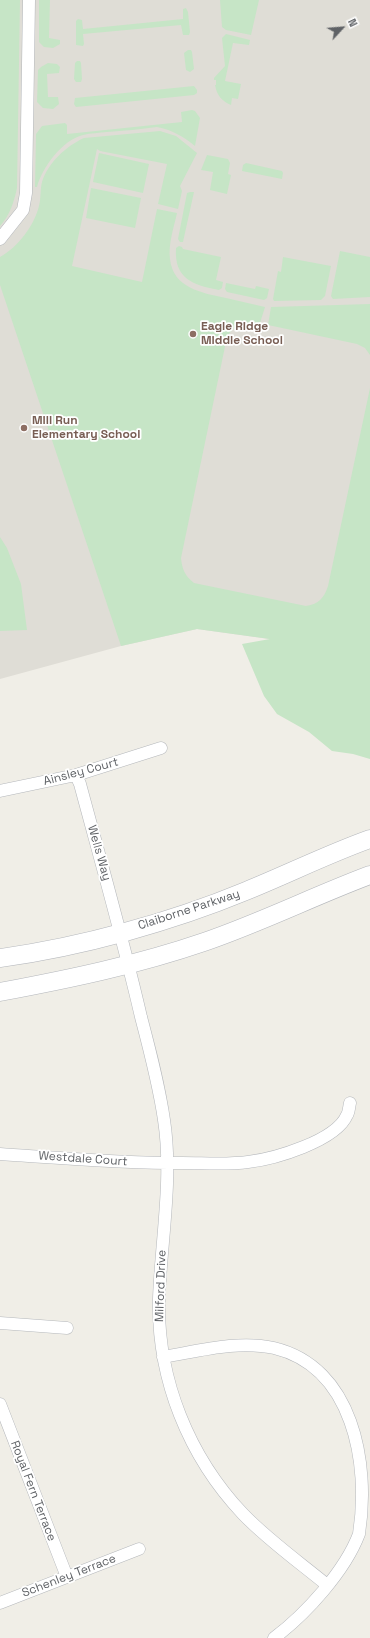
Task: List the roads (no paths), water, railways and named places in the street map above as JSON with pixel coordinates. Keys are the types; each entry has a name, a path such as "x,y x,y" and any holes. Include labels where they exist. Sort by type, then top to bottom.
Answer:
{"main road":[{"name":"Claiborne Parkway","path":"0,958 46,950 178,916 231,897 370,839"},
{"path":"0,992 68,979 128,965 205,942 370,875"}],"street":[{"path":"0,239 23,210 26,193 30,0"},
{"name":"Ainsley Court","path":"0,791 76,775 161,748"},
{"name":"Wells Way","path":"76,775 80,784 120,932"},
{"name":"Milford Drive","path":"120,932 160,1093 165,1122 167,1163 159,1300 163,1357 170,1386 180,1415 192,1442 206,1467 224,1492 244,1515 326,1585"},
{"name":"Westdale Court","path":"0,1154 124,1163 247,1163 296,1151 317,1141 338,1127 347,1116 350,1104"},
{"path":"0,1322 67,1328"},
{"path":"163,1357 235,1345 255,1345 274,1348 292,1354 310,1364 324,1375 337,1388 347,1402 357,1421 364,1444 368,1467 369,1490 366,1511 359,1533 350,1554 326,1585 304,1611 274,1638"},
{"name":"Royal Fern Terrace","path":"0,1404 4,1429 67,1577"},
{"name":"Schenley Terrace","path":"0,1603 139,1549"}],"place":[{"name":"Eagle Ridge Middle School","path":"193,334"},
{"name":"Mill Run Elementary School","path":"24,428"}]}
